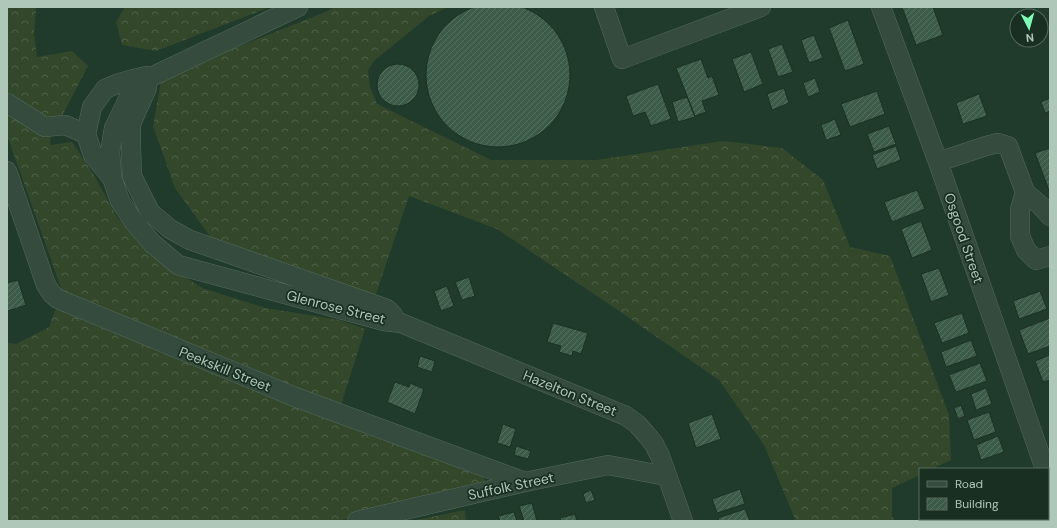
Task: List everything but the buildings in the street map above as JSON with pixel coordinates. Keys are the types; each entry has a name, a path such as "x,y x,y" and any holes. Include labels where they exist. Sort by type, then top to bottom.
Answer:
{"street":[{"name":"Glenrose Street","path":"298,7 153,76 132,91 114,128 110,152 112,178 120,201 134,222 152,243 178,265 384,321 401,322"},
{"path":"604,7 622,59 761,7"},
{"name":"Osgood Street","path":"882,7 938,162 1045,468"},
{"name":"Glenrose Street","path":"153,76 131,124 132,176 150,212 170,229 190,240 387,309 401,322"},
{"path":"112,178 94,155 86,134 92,107 105,89 126,81 153,76"},
{"path":"7,103 45,126 66,125 86,134"},
{"path":"938,162 998,143 1008,146 1025,192 1050,216"},
{"name":"Peekskill Street","path":"7,171 46,285 52,294 58,299 295,397 525,482"},
{"path":"1025,192 1020,210 1020,236 1026,250 1036,260 1050,256"},
{"name":"Hazelton Street","path":"401,322 626,416 637,424 654,444 660,456 683,521"},
{"name":"Suffolk Street","path":"357,521 525,482 608,465 666,476"}],"green space":[{"path":"7,7 36,7 34,33 37,57 72,51 88,66 51,134 50,145 72,142 94,175 117,217 153,256 202,288 266,308 340,320 365,329 338,414 479,471 489,486 337,521 7,521 7,343 16,344 49,327 62,291 7,135"},
{"path":"125,7 270,7 156,51 122,45 116,22"},
{"path":"335,7 448,7 429,16 374,61 368,70 370,87 377,104 491,160 596,160 723,141 782,148 823,180 850,247 890,256 949,415 951,460 934,468 919,468 919,475 892,488 892,517 896,521 796,521 764,445 719,380 497,229 409,196 375,297 212,239 175,188 153,126 161,81 222,53"},
{"path":"465,510 466,521 411,521"}]}
